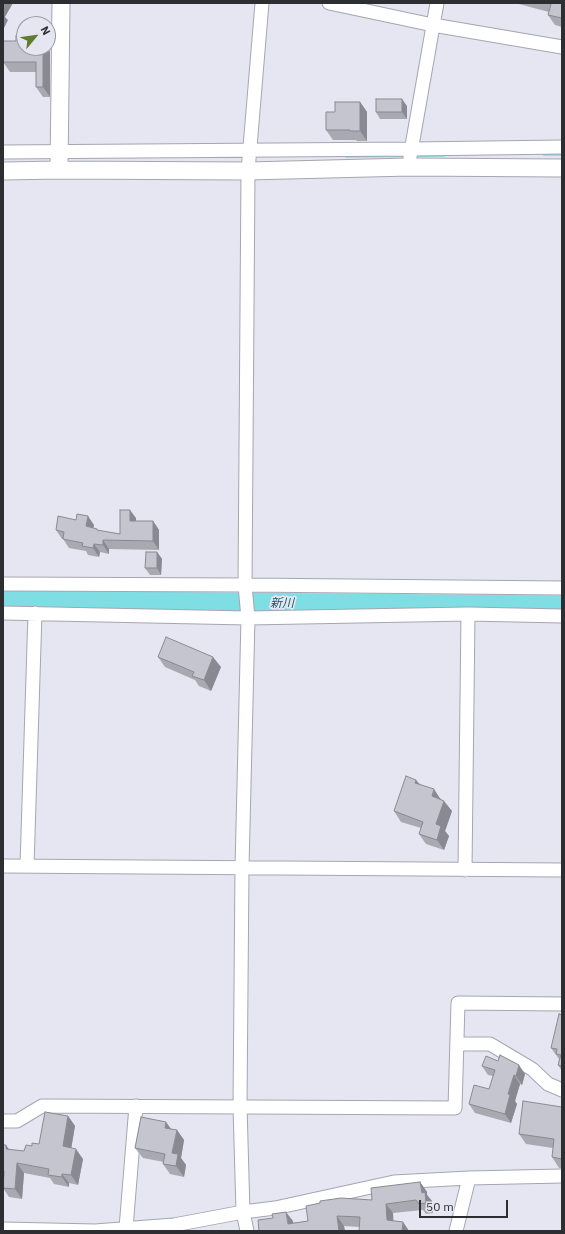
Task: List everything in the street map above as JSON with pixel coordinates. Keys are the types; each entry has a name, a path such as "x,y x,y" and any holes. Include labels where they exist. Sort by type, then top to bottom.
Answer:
{"street":[{"path":"59,170 61,3"},
{"path":"247,1231 243,1212 240,1106 242,868 248,618 245,589 248,171 262,3"},
{"path":"329,3 347,5 433,25 562,47"},
{"path":"409,167 437,3"},
{"path":"3,152 562,147"},
{"path":"3,171 248,171 409,167 562,168"},
{"path":"3,584 245,589 562,588"},
{"path":"3,613 248,618 468,614 562,616"},
{"path":"27,866 35,613"},
{"path":"465,870 468,614"},
{"path":"3,866 562,870"},
{"path":"3,1121 16,1121 42,1106 455,1108 458,1003 562,1004"},
{"path":"457,1044 490,1044 532,1069 548,1084 562,1090"},
{"path":"126,1228 136,1106"},
{"path":"3,1229 95,1231 174,1226 243,1212 282,1207 394,1182 470,1178 562,1176"},
{"path":"456,1231 470,1178"}],"building":[{"path":"548,3 562,3 562,18 548,15 551,4"},
{"path":"3,41 16,41 16,56 43,56 43,87 36,87 36,62 3,62"},
{"path":"376,99 402,99 402,112 376,112"},
{"path":"335,102 360,102 360,131 326,130 326,112 335,112"},
{"path":"120,510 130,510 130,521 153,521 153,541 103,540 103,545 94,544 93,548 82,546 83,543 63,539 64,532 56,530 58,516 76,520 77,514 88,516 86,526 97,530 120,534"},
{"path":"146,552 157,552 157,568 145,568"},
{"path":"166,637 213,657 204,680 192,676 194,672 158,657"},
{"path":"406,776 416,780 415,783 434,789 432,796 444,801 436,824 441,826 437,840 419,834 423,822 394,811"},
{"path":"559,1014 562,1015 562,1066 558,1065 561,1055 556,1054 557,1049 551,1048"},
{"path":"500,1055 519,1065 508,1094 510,1095 505,1114 469,1104 474,1085 489,1089 495,1070 482,1066 486,1056 498,1061"},
{"path":"523,1101 562,1107 562,1159 552,1157 554,1139 519,1134"},
{"path":"45,1112 68,1116 63,1146 76,1149 71,1175 62,1174 62,1177 48,1175 49,1169 17,1163 15,1189 3,1188 3,1145 6,1145 6,1149 24,1151 26,1145 32,1146 32,1143 39,1144"},
{"path":"141,1117 166,1122 165,1128 177,1130 172,1153 178,1154 176,1166 163,1164 165,1154 135,1148"},
{"path":"420,1182 422,1193 425,1192 426,1203 419,1204 416,1200 386,1204 387,1220 403,1222 402,1231 359,1231 360,1217 337,1216 339,1231 259,1231 258,1220 273,1218 272,1214 286,1212 288,1224 308,1221 306,1206 320,1203 320,1201 341,1198 372,1200 371,1188"}],"waterway":[{"path":"544,154 562,154"},
{"path":"346,156 444,155"},
{"name":"新川","path":"3,601 562,606"}]}
